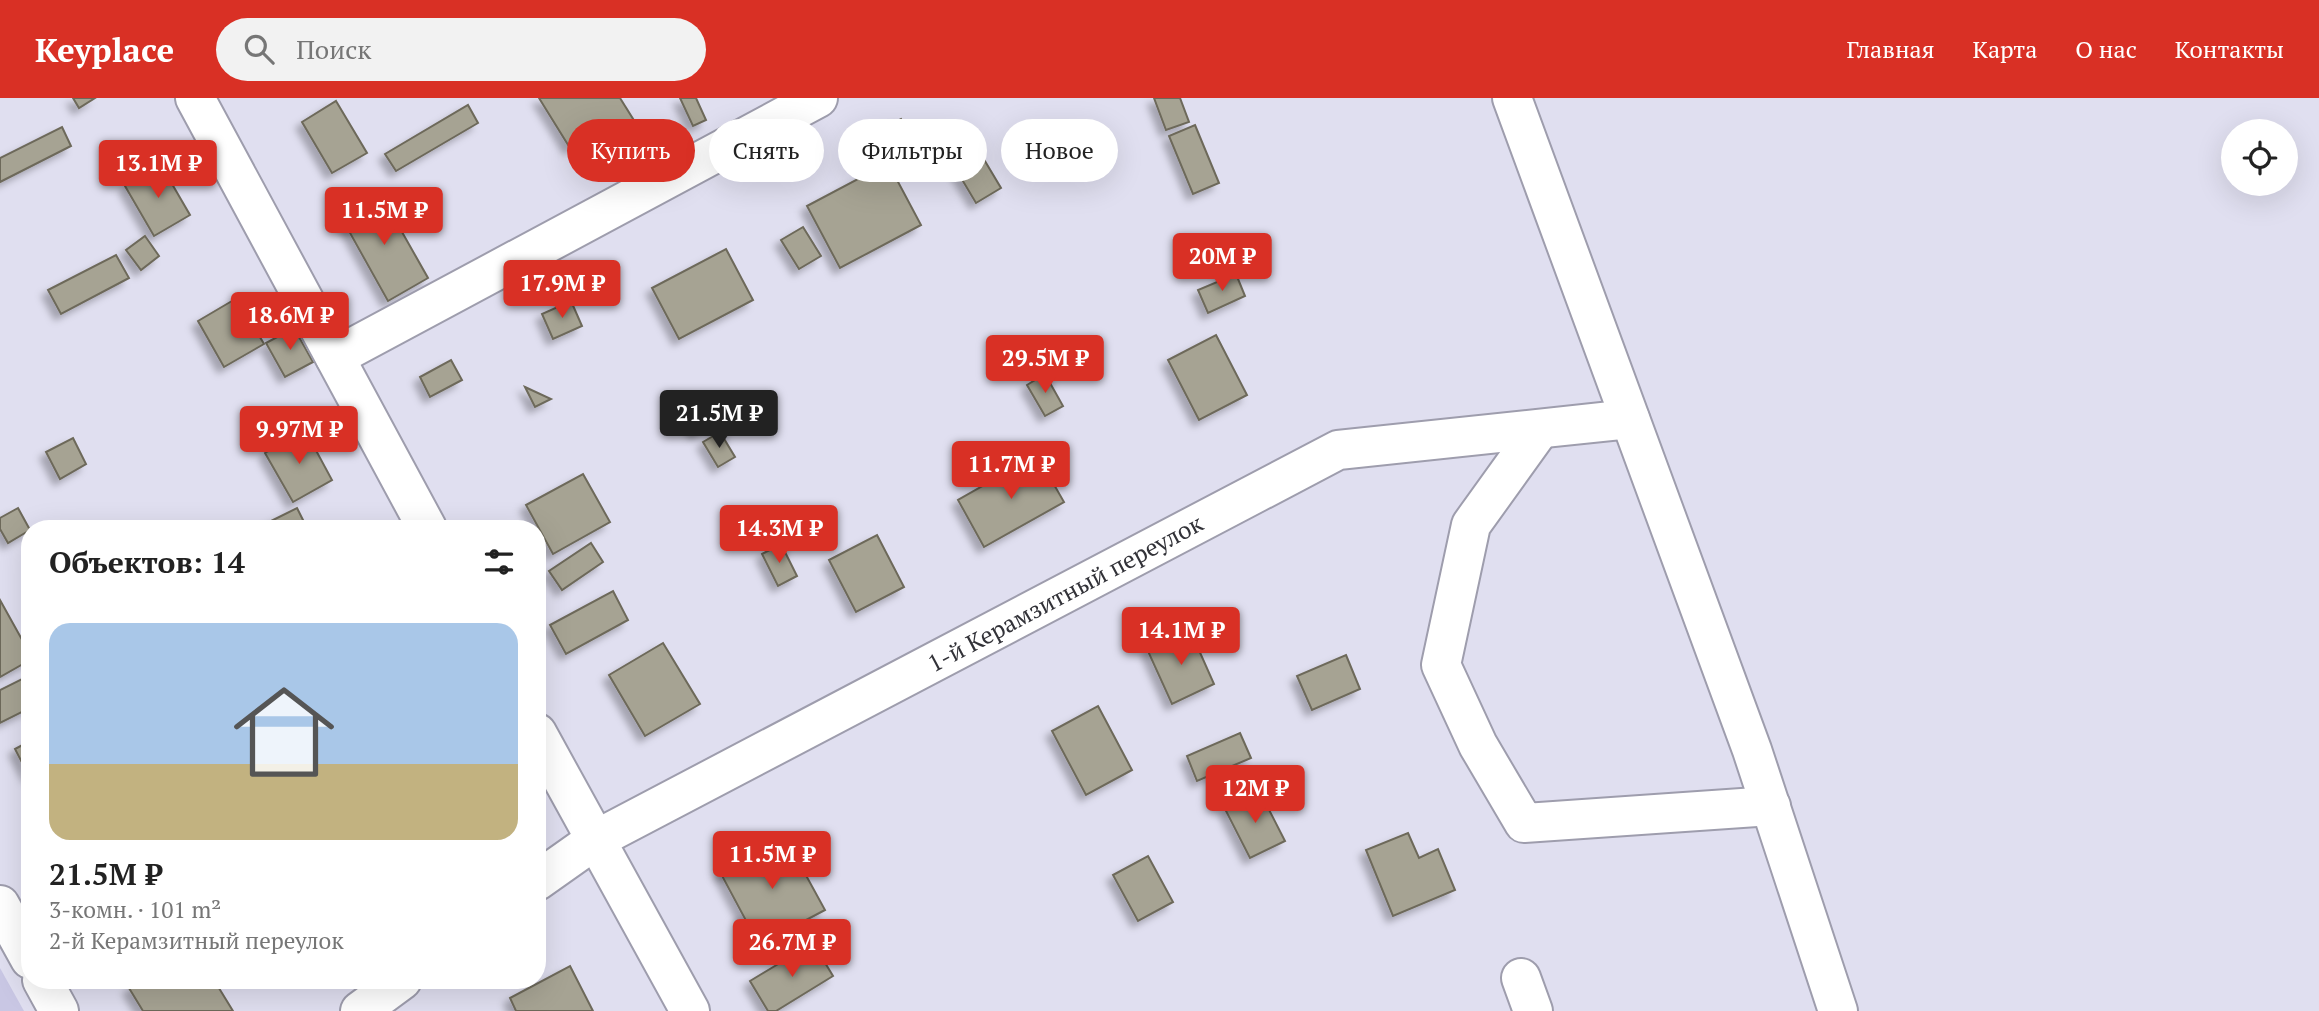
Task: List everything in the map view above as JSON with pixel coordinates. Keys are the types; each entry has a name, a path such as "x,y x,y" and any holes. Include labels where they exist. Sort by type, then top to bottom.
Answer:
{"street":[{"path":"195,98 423,520"},
{"path":"335,357 818,98"},
{"path":"1511,98 1770,806 1838,1011"},
{"name":"1-й Керамзитный переулок","path":"546,874 595,839 1338,450 1630,419"},
{"path":"1540,429 1471,525 1441,665 1478,745 1524,823 1770,806"},
{"path":"546,749 690,1011"},
{"path":"0,905 21,943"},
{"path":"47,989 59,1011"},
{"path":"359,1011 390,989"}],"shaded area":[{"path":"0,968 24,1011 0,1011"}],"building":[{"path":"73,98 95,98 79,108"},
{"path":"539,98 620,98 633,119 567,119 567,143"},
{"path":"680,98 696,98 706,120 695,125 695,119 690,119"},
{"path":"1154,98 1180,98 1189,122 1166,130"},
{"path":"336,101 367,153 332,173 302,122"},
{"path":"468,105 478,123 396,171 385,154"},
{"path":"1195,125 1219,183 1193,194 1169,136"},
{"path":"62,127 71,146 0,182 0,158"},
{"path":"987,164 1001,188 976,203 963,182 987,182"},
{"path":"161,165 190,215 154,236 125,186"},
{"path":"852,182 898,182 921,225 840,268 807,206"},
{"path":"380,193 428,278 388,301 340,215"},
{"path":"803,227 821,256 799,269 781,240"},
{"path":"145,236 159,256 141,270 126,250"},
{"path":"726,249 753,300 679,339 652,288"},
{"path":"116,255 129,278 61,314 48,290"},
{"path":"1236,274 1245,296 1208,313 1198,290"},
{"path":"237,298 264,344 224,367 198,321"},
{"path":"571,301 582,326 553,339 542,314"},
{"path":"294,328 313,362 285,377 266,343"},
{"path":"1216,335 1247,395 1199,420 1168,360"},
{"path":"451,360 462,380 430,397 420,377"},
{"path":"1045,374 1063,406 1045,416 1027,385"},
{"path":"525,387 551,399 535,407"},
{"path":"701,392 718,420 696,433 679,405"},
{"path":"305,430 332,480 293,502 265,453"},
{"path":"720,432 735,457 718,467 703,442"},
{"path":"73,438 86,464 60,479 46,452"},
{"path":"1037,455 1064,502 984,547 958,500"},
{"path":"583,474 610,522 553,554 546,541 546,520 534,520 526,505"},
{"path":"18,508 25,520 21,520 21,535 8,543 0,529 0,518"},
{"path":"297,508 303,520 273,520"},
{"path":"877,535 904,587 856,612 829,560"},
{"path":"591,543 603,562 562,590 549,571"},
{"path":"781,544 797,576 778,586 762,554"},
{"path":"613,591 628,620 566,654 550,625"},
{"path":"0,600 21,638 21,665 0,677"},
{"path":"1190,630 1214,684 1172,704 1147,649"},
{"path":"663,643 700,704 645,736 609,675"},
{"path":"1346,655 1360,689 1312,710 1297,676"},
{"path":"21,680 21,712 0,723 0,690"},
{"path":"1098,706 1132,770 1086,795 1052,731"},
{"path":"1240,733 1251,758 1197,781 1187,756"},
{"path":"21,746 21,761 15,749"},
{"path":"1260,792 1285,841 1250,858 1225,809"},
{"path":"1408,833 1419,858 1438,849 1455,890 1393,916 1366,850"},
{"path":"785,837 825,910 759,945 720,872"},
{"path":"1148,856 1173,902 1138,921 1113,875"},
{"path":"813,943 833,976 776,1011 768,1011 750,981"},
{"path":"570,966 593,1011 516,1011 510,998 527,989 546,989 546,979"},
{"path":"130,989 220,989 233,1011 143,1011"}]}
